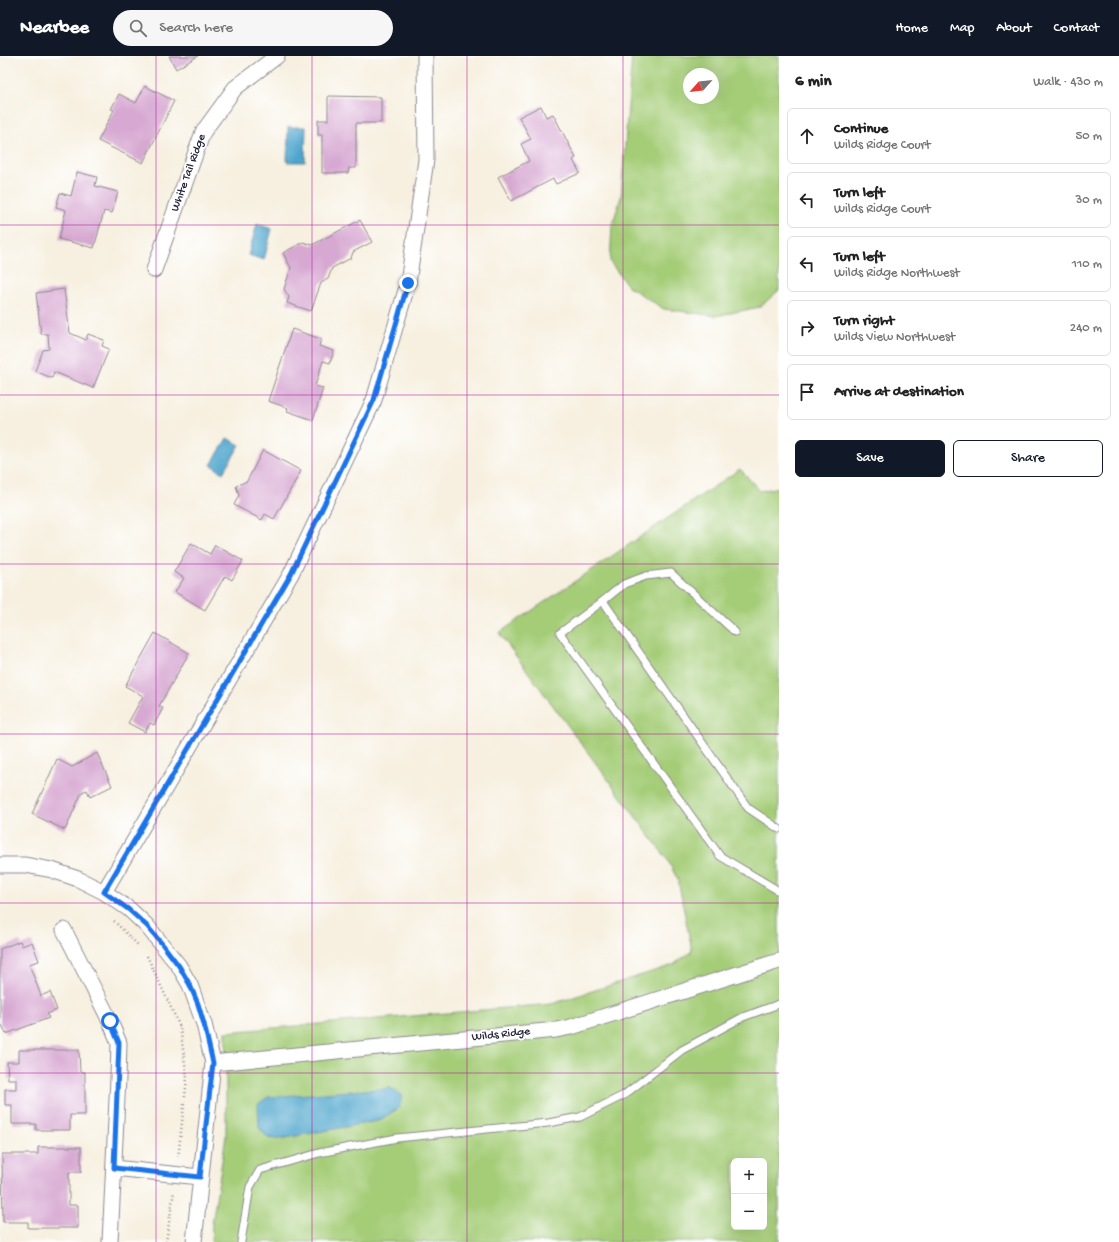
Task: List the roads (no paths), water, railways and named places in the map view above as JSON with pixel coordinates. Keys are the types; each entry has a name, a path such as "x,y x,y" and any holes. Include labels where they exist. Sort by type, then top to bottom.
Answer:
{"street":[{"name":"White Tail Ridge","path":"154,270 204,132 235,88 277,56"},
{"path":"104,892 291,574 374,400 408,283 426,160 425,56"},
{"path":"0,865 25,865 52,870 78,879 104,892 128,909 147,926 179,966 190,985 204,1024 213,1063 194,1242"},
{"path":"64,930 110,1021 119,1043 110,1242"},
{"name":"Wilds Ridge","path":"213,1063 556,1030 571,1027 779,961"},
{"path":"114,1168 200,1177"}],"lane":[{"path":"735,632 671,573 646,576 624,584 560,633 720,856 779,891"},
{"path":"603,601 748,808 779,830"},
{"path":"241,1242 250,1186 260,1170 319,1153 396,1138 548,1123 580,1117 624,1095 682,1050 742,1017 779,1004"}],"water":[{"path":"288,127 306,127 305,162 287,162"},
{"path":"257,224 272,229 264,260 248,255"},
{"path":"227,438 240,445 223,473 211,465"},
{"path":"391,1088 402,1096 399,1108 378,1121 280,1139 268,1138 259,1128 258,1104 268,1097"}]}
